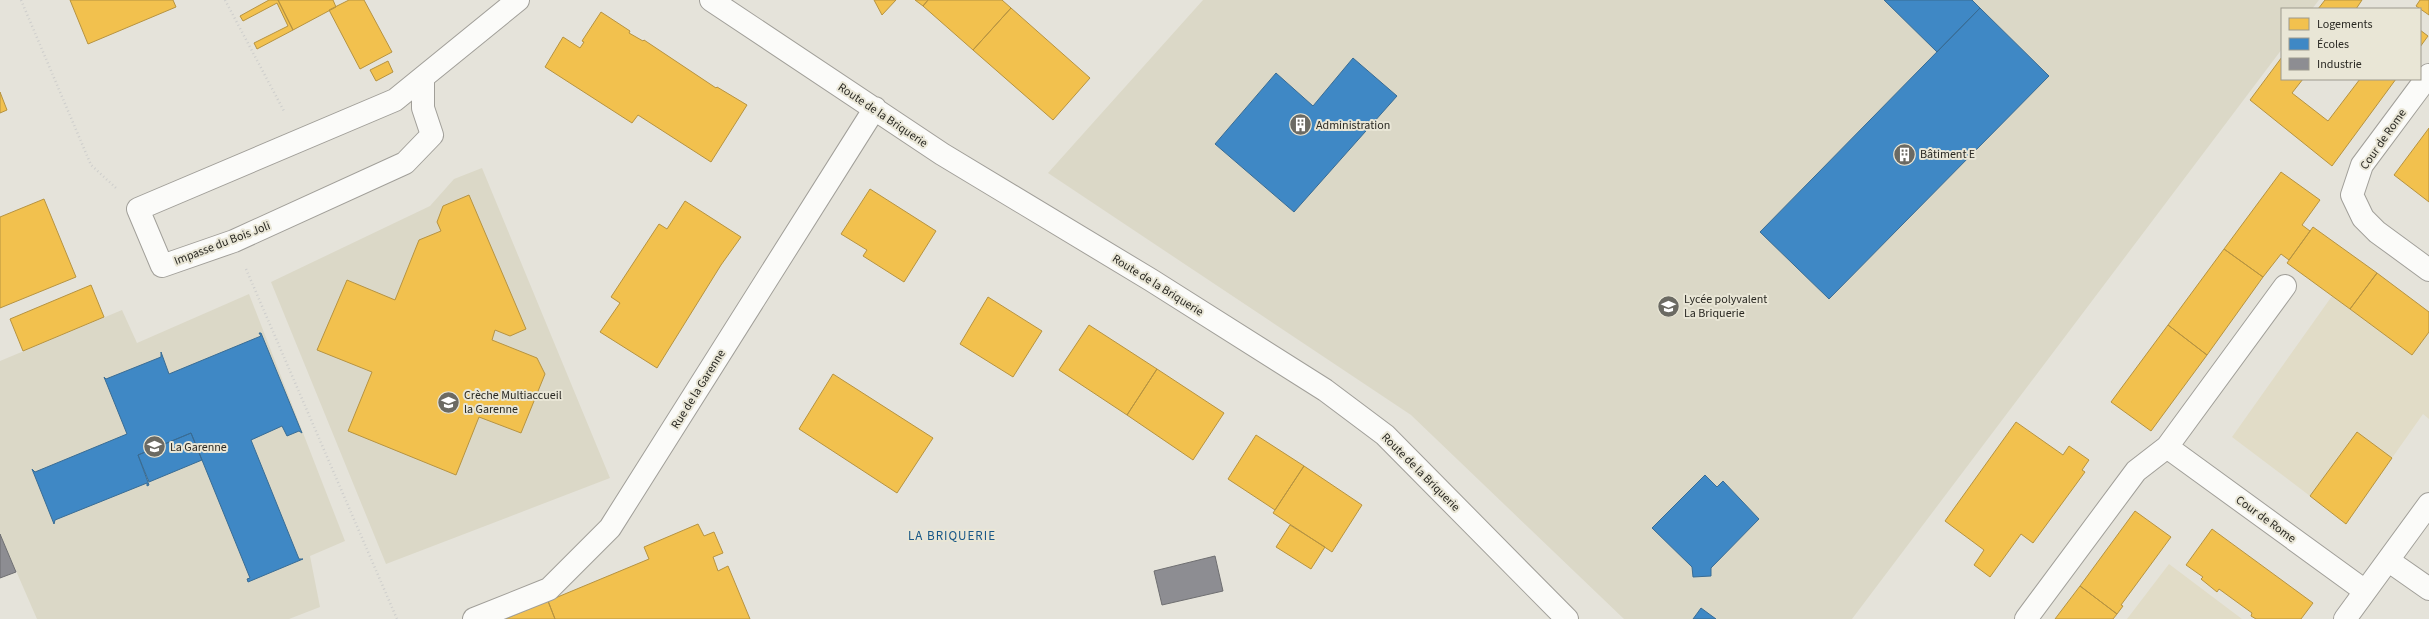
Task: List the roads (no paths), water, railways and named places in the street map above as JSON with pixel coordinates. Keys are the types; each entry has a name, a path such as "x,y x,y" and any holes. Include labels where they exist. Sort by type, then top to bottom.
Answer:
{"street":[{"path":"422,80 518,0"},
{"name":"Route de la Briquerie","path":"711,0 942,154 1151,280 1325,390 1385,434 1567,619"},
{"name":"Cour de Rome","path":"2429,75 2362,165 2352,195 2363,218 2377,232 2429,270"},
{"name":"Impasse du Bois Joli","path":"422,80 423,108 432,134 405,163 234,241 162,266 138,209 395,100 422,80"},
{"name":"Rue de la Garenne","path":"474,619 549,589 610,528 875,108"},
{"path":"2026,619 2136,471 2167,447 2285,286"},
{"name":"Cour de Rome","path":"2167,447 2365,591"},
{"path":"2345,619 2429,504"},
{"path":"2388,561 2429,589"}],"place":[{"name":"Administration","path":"1301,125"},
{"name":"Bâtiment E","path":"1904,154"},
{"name":"Lycée polyvalent La Briquerie","path":"1669,306"},
{"name":"Crèche Multiaccueil la Garenne","path":"449,402"},
{"name":"La Garenne","path":"154,447"}],"district":[{"name":"LA BRIQUERIE","path":"952,535"}]}
